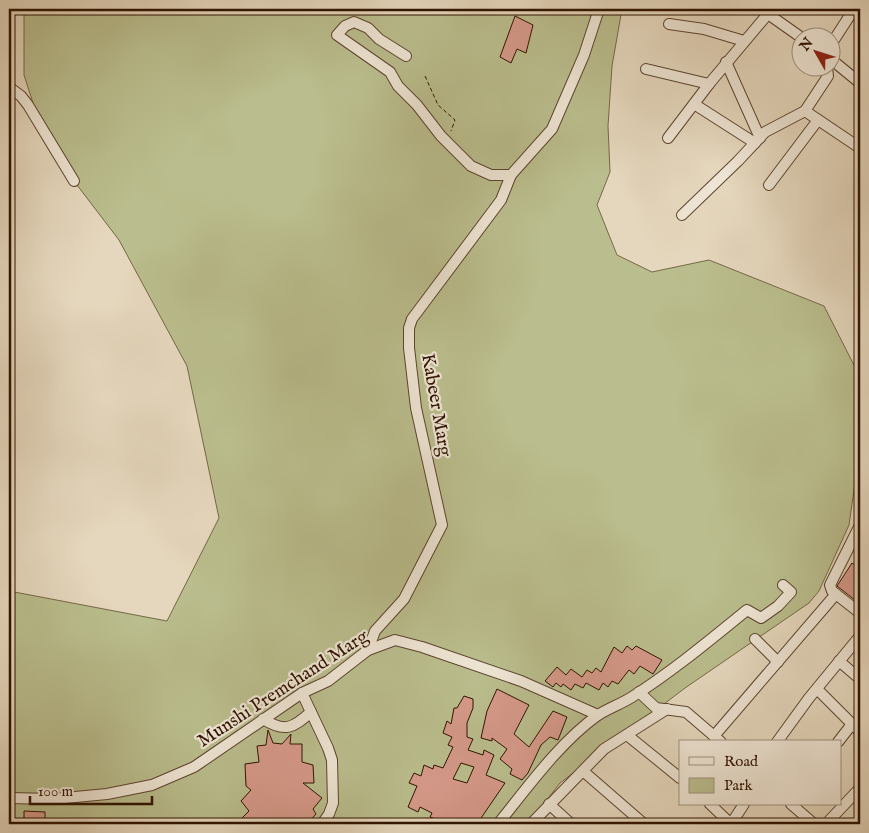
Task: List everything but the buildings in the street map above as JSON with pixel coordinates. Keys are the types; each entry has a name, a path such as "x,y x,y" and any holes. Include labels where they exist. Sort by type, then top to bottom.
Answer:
{"street":[{"path":"406,56 379,39 368,28 354,22 346,26 337,35 390,72 398,86 417,105 446,141 471,166 491,175 511,175 552,129 584,55 599,9"},
{"path":"842,28 855,9 860,12"},
{"path":"668,138 726,62 770,11 792,30"},
{"path":"669,24 704,29 744,41"},
{"path":"726,62 757,140"},
{"path":"842,68 860,83"},
{"path":"646,69 709,84"},
{"path":"682,215 765,132 805,111 827,78"},
{"path":"9,87 21,96 28,105 74,181"},
{"path":"694,104 757,140"},
{"path":"805,111 860,148"},
{"path":"769,185 818,120"},
{"name":"Kabeer Marg","path":"368,650 375,630 404,599 442,525 416,408 409,348 409,328 412,319 502,200 511,175"},
{"path":"860,525 830,585 832,591 860,613"},
{"path":"498,824 540,772 570,740 598,715 639,692 694,653 747,610 761,618 791,592 783,585"},
{"path":"639,692 656,708 686,712 718,739 778,662 836,594"},
{"path":"778,740 809,698 860,636"},
{"path":"755,638 778,662"},
{"name":"Munshi Premchand Marg","path":"9,798 54,799 107,794 152,785 194,768 302,693 328,681 368,650 395,640 422,647 521,681 598,715"},
{"path":"839,661 860,679"},
{"path":"817,689 860,732"},
{"path":"302,693 331,754 333,803 329,814 322,824"},
{"path":"531,824 604,749 667,709"},
{"path":"263,719 276,726 288,727 297,724 311,712"},
{"path":"840,740 852,724"},
{"path":"627,735 679,777"},
{"path":"583,771 644,824"},
{"path":"826,824 860,788"},
{"path":"549,804 571,824"},
{"path":"712,806 731,824 743,806"},
{"path":"792,806 814,824"}],"path":[{"path":"426,76 438,105 455,120 446,141"}],"green space":[{"path":"24,9 622,9 612,66 608,126 610,172 597,205 617,255 652,272 709,260 824,306 860,377 860,448 849,525 819,591 809,603 685,688 560,783 528,824 9,824 9,591 167,621 219,518 187,366 119,240 77,185 42,131 24,75"}]}
